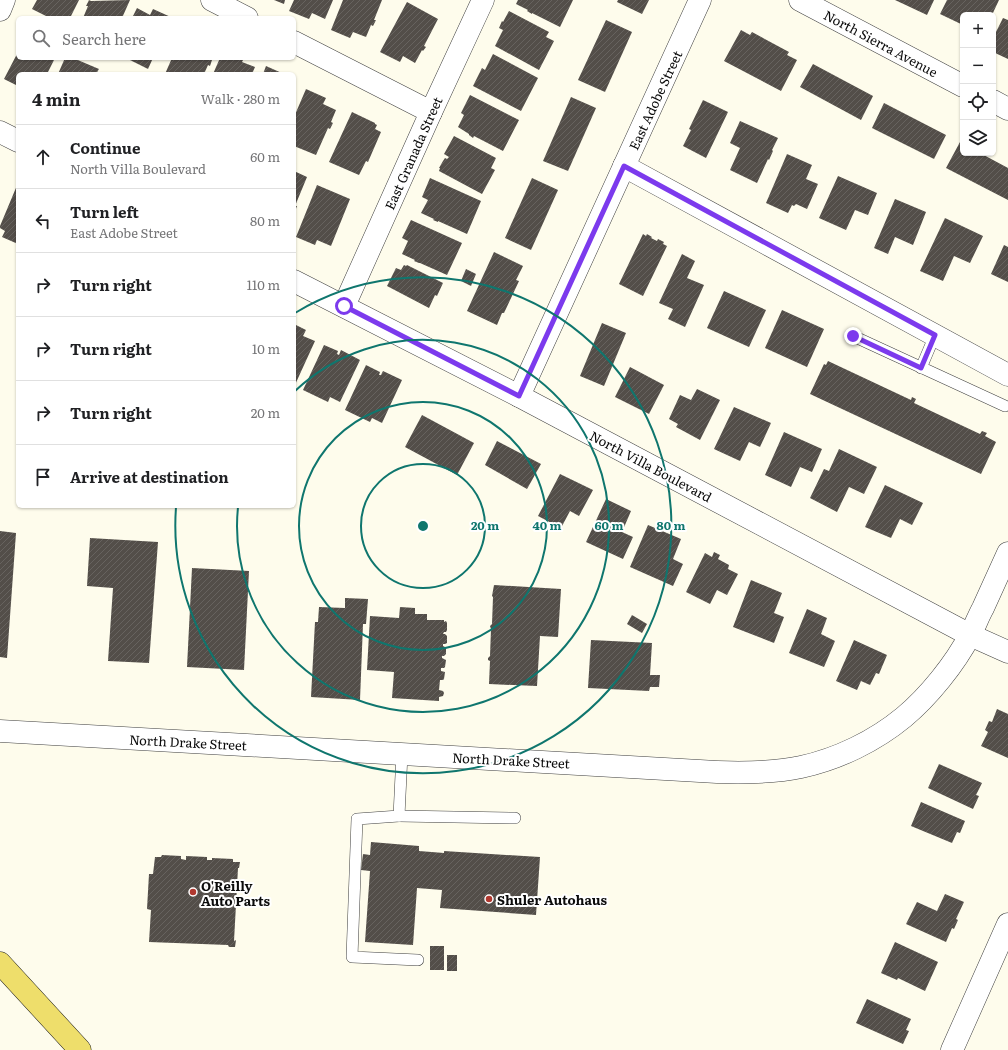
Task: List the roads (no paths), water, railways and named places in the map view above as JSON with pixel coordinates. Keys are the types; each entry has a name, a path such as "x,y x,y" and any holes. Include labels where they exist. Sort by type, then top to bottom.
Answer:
{"main road":[{"path":"0,963 80,1050"}],"street":[{"path":"0,10 4,0"},
{"path":"212,0 243,16"},
{"name":"East Granada Street","path":"344,306 483,0"},
{"name":"East Adobe Street","path":"519,396 700,0"},
{"name":"North Sierra Avenue","path":"800,0 960,84"},
{"path":"296,43 431,112"},
{"path":"996,103 1008,109"},
{"path":"0,132 16,140"},
{"path":"624,166 1008,375"},
{"name":"North Villa Boulevard","path":"296,282 519,396 970,635 1008,652"},
{"name":"North Drake Street","path":"0,731 725,773 777,771 801,767 827,760 855,748 880,734 904,717 924,698 943,675 970,635 1008,553"},
{"path":"952,1050 1008,924"}],"lane":[{"path":"921,368 935,335"},
{"path":"853,336 1005,406"},
{"path":"399,816 402,754"},
{"path":"418,960 352,957 357,819 399,816 515,818"}],"place":[{"name":"O'Reilly Auto Parts","path":"193,892"},
{"name":"Shuler Autohaus","path":"489,899"}]}
